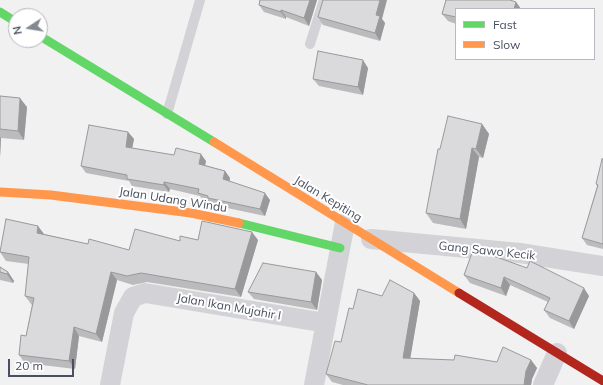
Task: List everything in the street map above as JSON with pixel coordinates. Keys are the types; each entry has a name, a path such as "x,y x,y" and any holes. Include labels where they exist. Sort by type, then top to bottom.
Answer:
{"main road":[{"name":"Jalan Kepiting","path":"48,41 603,381"},
{"name":"Jalan Udang Windu","path":"0,192 51,195 191,213 279,232 340,248"}],"street":[{"path":"314,385 345,223"},
{"name":"Gang Sawo Kecik","path":"371,239 520,253 603,266"},
{"name":"Jalan Ikan Mujahir I","path":"110,385 124,313 133,298 145,293 326,323"},
{"path":"543,385 557,353"}],"lane":[{"path":"167,114 200,0"},
{"path":"310,44 324,0"}],"building":[{"path":"260,0 310,0 304,18 281,10 281,12 259,5"},
{"path":"323,0 380,0 376,15 380,16 375,33 318,17"},
{"path":"446,0 510,0 516,2 514,8 455,8 455,17 442,14"},
{"path":"318,51 363,60 358,87 313,79"},
{"path":"0,96 20,98 18,131 0,129"},
{"path":"448,116 482,124 476,149 472,148 460,219 426,213 438,149 440,149"},
{"path":"89,125 128,132 126,147 174,155 176,148 201,154 199,164 225,171 223,179 265,193 260,209 208,198 208,196 198,193 199,189 164,182 164,185 127,179 127,175 81,166"},
{"path":"602,159 603,244 582,238 598,185 596,184"},
{"path":"6,219 38,226 37,233 88,244 89,239 129,250 135,229 180,241 180,236 198,240 202,221 252,232 235,289 141,273 127,276 111,272 96,334 74,327 69,361 19,355 21,335 26,336 34,298 25,296 29,257 0,252"},
{"path":"472,253 488,254 527,268 530,261 584,288 569,321 544,310 550,298 504,277 501,288 464,275"},
{"path":"263,263 316,272 311,302 248,292"},
{"path":"0,267 8,272 7,274 0,272"},
{"path":"390,280 414,293 403,358 454,360 455,355 497,362 503,347 531,360 526,371 524,385 368,385 326,374 335,341 341,342 349,308 353,309 358,289 382,296"}],"traffic: fast":[{"path":"0,12 8,17"},
{"path":"48,41 214,142"},
{"path":"239,223 340,248"}],"traffic: slow":[{"path":"214,142 459,293"},
{"path":"0,192 51,195 191,213 239,223"}],"traffic: jam":[{"path":"459,293 603,381"}]}
